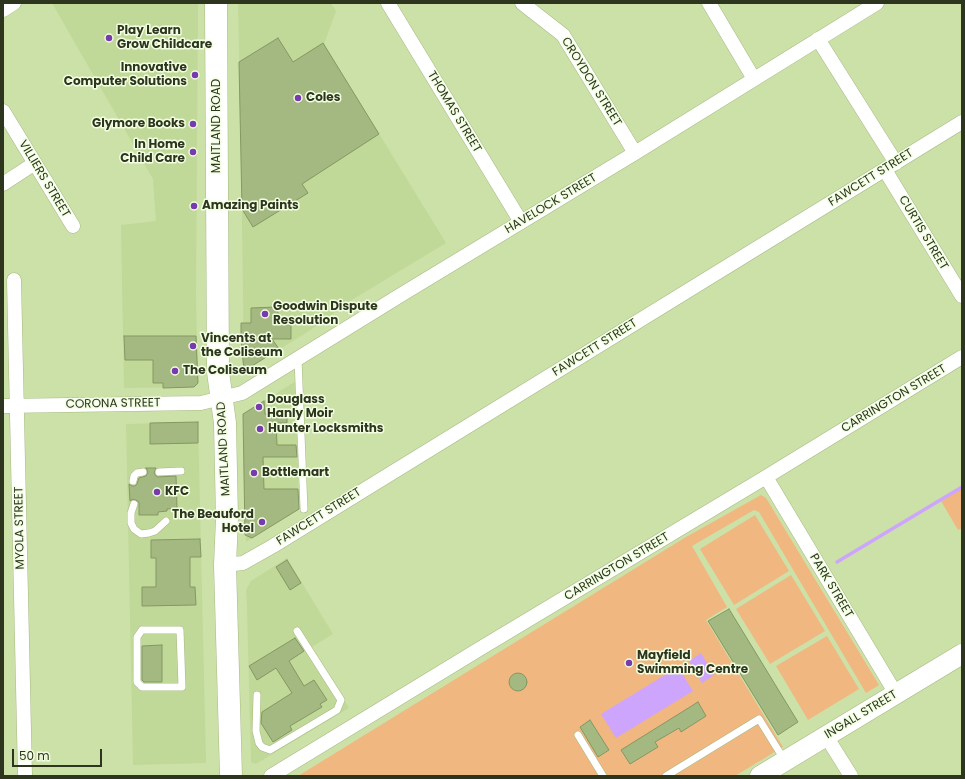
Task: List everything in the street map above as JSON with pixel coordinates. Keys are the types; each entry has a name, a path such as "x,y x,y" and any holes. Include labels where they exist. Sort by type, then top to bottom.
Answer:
{"main road":[{"name":"MAITLAND ROAD","path":"216,3 218,372 225,417 227,519 225,565 231,776"},
{"name":"INGALL STREET","path":"760,776 962,654"}],"street":[{"path":"3,10 14,3"},
{"name":"THOMAS STREET","path":"388,3 521,222"},
{"name":"CROYDON STREET","path":"522,3 563,35 635,153"},
{"path":"709,3 754,79"},
{"name":"HAVELOCK STREET","path":"222,398 242,394 875,4"},
{"name":"CURTIS STREET","path":"818,39 962,296"},
{"name":"VILLIERS STREET","path":"3,111 73,226"},
{"name":"FAWCETT STREET","path":"225,565 243,563 273,546 962,122"},
{"path":"3,184 35,163"},
{"name":"MYOLA STREET","path":"14,280 25,776"},
{"name":"CARRINGTON STREET","path":"271,776 962,357"},
{"name":"CORONA STREET","path":"3,406 201,403 222,398"},
{"name":"PARK STREET","path":"766,477 896,694"},
{"path":"826,736 851,776"}],"lane":[{"path":"298,359 304,509"},
{"path":"159,472 181,471"},
{"path":"133,481 134,476 137,473 143,472"},
{"path":"134,504 131,513 131,523 134,529 140,534 155,531 166,521"},
{"path":"142,630 180,630 182,687 142,687 137,682 137,637 142,630"},
{"path":"257,695 256,731 262,748 270,750 336,710 341,700 298,631"},
{"path":"666,776 759,719 785,761"},
{"path":"578,735 603,776"}],"shaded area":[{"path":"52,3 198,3 196,297 198,385 194,387 124,388 121,225 156,221 153,179"},
{"path":"238,3 331,3 336,11 324,44 446,243 355,298 306,333 244,371 241,142"},
{"path":"296,381 299,509 246,542 243,414"},
{"path":"198,422 206,763 133,765 126,424"},
{"path":"962,487 962,528 958,530 941,501"},
{"path":"761,495 766,498 879,685 866,693 759,512 754,510 692,546 727,607 706,620 783,747 735,776 298,776 686,537"},
{"path":"755,515 789,571 734,605 700,549"},
{"path":"287,558 333,634 312,647 349,708 256,764 251,762 246,590 251,581"},
{"path":"791,575 825,631 770,664 736,609"},
{"path":"827,636 859,689 808,720 776,666"},
{"path":"701,653 714,675 702,683 689,661"},
{"path":"678,667 693,691 616,738 601,714"}],"building":[{"name":"Coles","path":"278,38 293,62 323,43 379,134 302,184 308,193 253,227 242,209 239,62"},
{"path":"278,307 278,323 291,323 291,339 272,339 279,349 244,371 241,323 251,323 251,308"},
{"name":"The Coliseum","path":"124,336 196,336 198,383 194,387 163,388 163,383 153,383 153,360 125,360"},
{"path":"264,401 265,414 287,413 287,423 276,423 277,445 296,445 297,457 263,457 264,489 298,489 299,509 252,538 245,535 243,414"},
{"path":"198,422 198,443 150,444 150,423"},
{"name":"KFC","path":"146,468 156,468 154,473 157,477 176,476 177,508 158,512 158,515 139,515 138,501 133,499 130,501 129,484 135,486 139,478 146,476 148,472"},
{"path":"200,539 201,557 190,557 190,587 195,587 196,605 142,606 142,587 156,587 156,558 151,558 151,540"},
{"path":"287,560 301,583 290,590 276,567"},
{"path":"729,609 798,722 778,735 708,621"},
{"path":"295,638 304,651 289,661 304,686 314,680 327,700 320,704 322,707 290,726 292,730 273,742 261,723 262,712 292,693 276,668 257,680 249,666"},
{"path":"162,645 162,682 144,682 142,680 142,646"},
{"path":"518,673 524,676 527,682 524,688 518,691 512,688 509,682 512,676"},
{"path":"698,702 706,716 681,732 679,728 655,742 658,747 630,764 621,750"},
{"path":"590,720 609,750 598,757 580,727"}],"waterway":[{"path":"837,562 962,487"}],"place":[{"name":"Play Learn Grow Childcare","path":"109,38"},
{"name":"Innovative Computer Solutions","path":"195,75"},
{"name":"Coles","path":"298,98"},
{"name":"Glymore Books","path":"193,124"},
{"name":"In Home Child Care","path":"193,152"},
{"name":"Amazing Paints","path":"194,206"},
{"name":"Goodwin Dispute Resolution","path":"265,314"},
{"name":"Vincents at the Coliseum","path":"193,346"},
{"name":"The Coliseum","path":"175,371"},
{"name":"Douglass Hanly Moir","path":"259,407"},
{"name":"Hunter Locksmiths","path":"260,429"},
{"name":"Bottlemart","path":"254,473"},
{"name":"KFC","path":"157,492"},
{"name":"The Beauford Hotel","path":"262,522"},
{"name":"Mayfield Swimming Centre","path":"629,663"}]}
